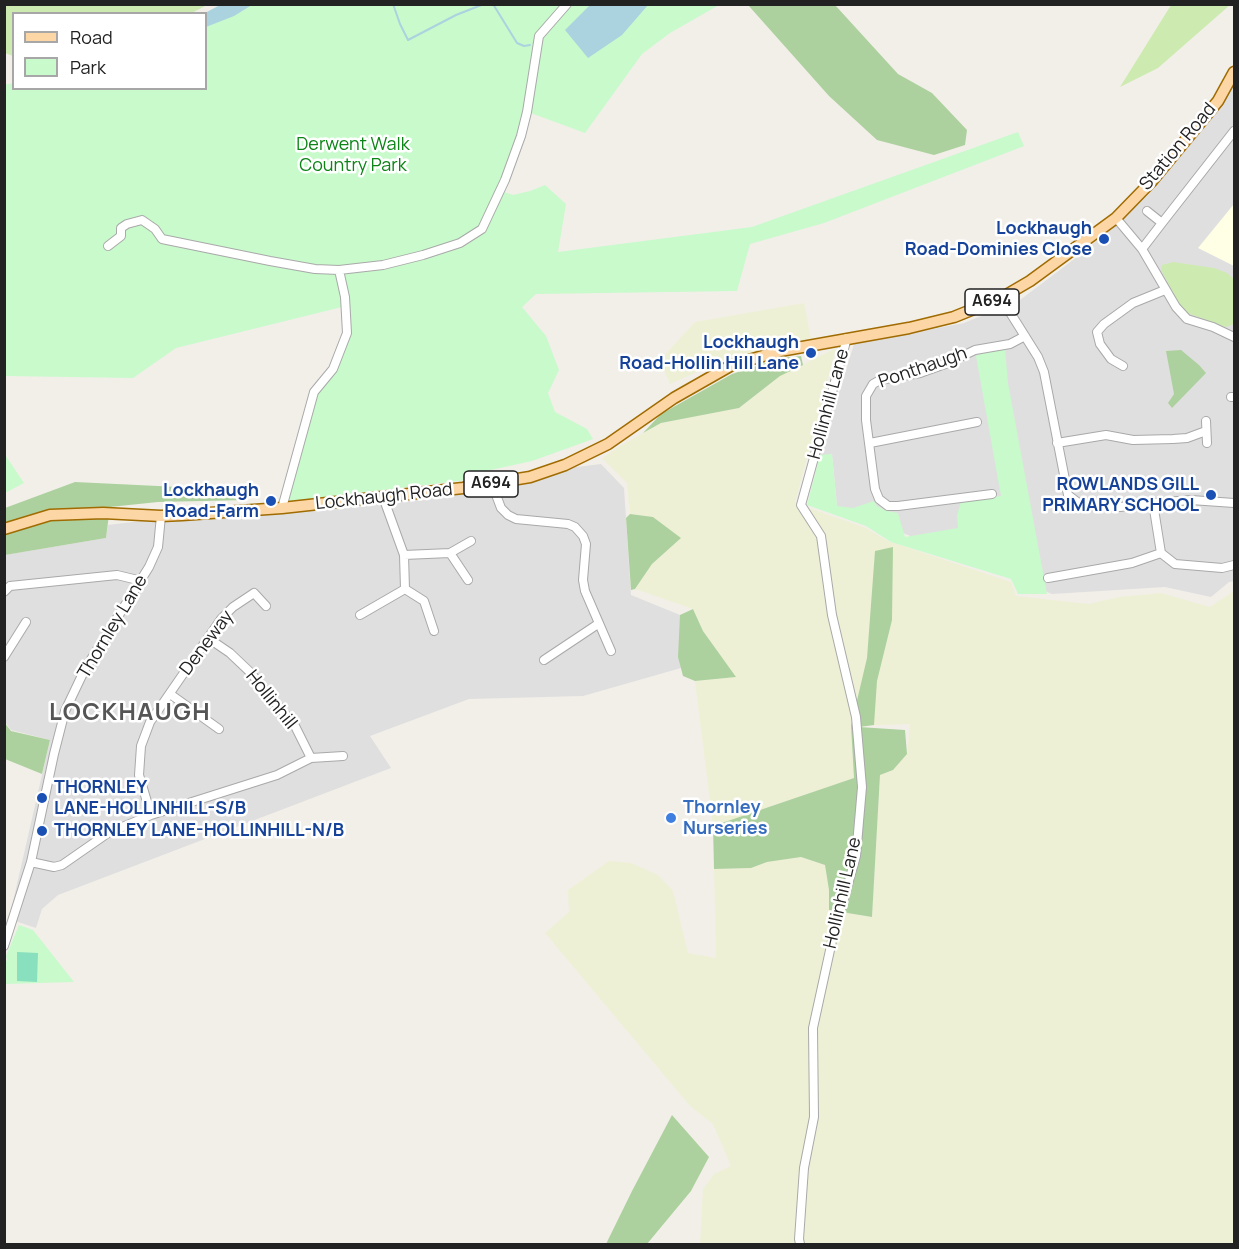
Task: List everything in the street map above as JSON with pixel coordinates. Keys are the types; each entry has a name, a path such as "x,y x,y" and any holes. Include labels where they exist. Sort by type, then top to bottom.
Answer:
{"main road":[{"name":"Station Road","path":"1116,218 1150,182 1211,109 1234,72"},
{"name":"A694","path":"847,338 909,328 954,317 1001,298 1031,280 1116,218"},
{"name":"Lockhaugh Road","path":"4,529 50,515 103,513 161,516 282,508 492,484 530,477 565,465 608,444 674,398 732,365 780,351 847,338"}],"street":[{"path":"108,246 121,236 120,228 142,220 155,229 162,239 340,273 423,255 460,243 482,229 505,180 527,112 539,36 567,4"},
{"path":"1142,249 1234,131"},
{"path":"1147,211 1162,223"},
{"path":"1116,218 1142,249 1176,307 1187,319 1214,327 1234,337"},
{"path":"282,508 314,392 333,369 347,333 345,297 340,273"},
{"path":"1123,366 1111,359 1100,344 1097,332 1104,324 1133,303 1166,290"},
{"path":"1001,298 1038,357 1044,372 1068,495 1080,504 1120,507 1191,500 1234,503"},
{"name":"Ponthaugh","path":"992,494 888,506 879,499 875,489 866,420 866,396 873,384 880,380 920,373 975,350 1010,344 1025,336"},
{"name":"Hollinhill Lane","path":"800,1245 804,1168 814,1117 813,1028 832,941 856,856 862,787 856,717 832,615 821,536 801,505 847,338"},
{"path":"1206,421 1207,443"},
{"path":"870,443 977,422"},
{"path":"1057,443 1106,435 1133,440 1187,438 1206,431"},
{"path":"492,484 501,508 508,515 516,519 568,524 579,531 586,543 583,580 585,591 611,651"},
{"path":"382,497 404,555 405,589"},
{"path":"1153,503 1161,553 1175,564 1222,568 1234,565"},
{"name":"Thornley Lane","path":"4,946 31,862 65,711 85,669 142,580 158,547 161,516"},
{"path":"404,555 450,553 471,541"},
{"path":"450,553 468,580"},
{"path":"1048,578 1132,563 1161,553"},
{"path":"4,592 10,586 117,574 142,580"},
{"path":"360,615 405,589"},
{"path":"405,589 424,601 434,631"},
{"name":"Deneway","path":"151,815 139,775 141,746 150,722 221,619 233,607 254,593 266,606"},
{"path":"4,657 26,622"},
{"path":"544,660 598,624"},
{"name":"Hollinhill","path":"208,638 230,653 250,672 295,726 311,758"},
{"path":"170,694 219,729"},
{"path":"31,862 54,867 62,866 108,833 151,815 277,775 311,758 343,756"}],"shaded area":[{"path":"1234,83 1234,581 1229,582 1211,597 1165,587 1052,594 837,506 832,455 820,455 854,344 964,323 1020,300 1085,251 1147,196 1204,128"},
{"path":"1234,204 1234,266 1198,248"},
{"path":"804,303 811,338 729,358 670,384 660,360 695,322"},
{"path":"836,348 795,503 866,528 888,541 1011,582 1016,596 1089,604 1119,597 1161,593 1210,607 1234,591 1234,1244 700,1244 703,1189 714,1174 731,1166 713,1124 690,1106 545,933 569,912 568,890 609,861 631,863 658,875 673,891 688,953 716,958 714,869 751,868 767,862 801,857 825,865 829,910 872,917 880,775 893,770 907,754 910,724 851,726 854,778 713,826 695,681 735,677 703,631 693,609 635,589 652,564 680,538 653,517 630,514 627,483 602,458 661,423 739,408 780,376"},
{"path":"601,464 624,488 631,595 680,615 688,666 583,696 469,699 370,736 391,768 58,895 42,909 36,928 9,919 50,740 11,730 5,722 4,555 106,538 108,525"}],"green space":[{"path":"5,4 207,4 194,12 12,12 12,56 5,53"},
{"name":"Derwent Walk Country Park","path":"252,5 719,5 670,33 642,54 585,133 528,112 501,191 513,195 545,185 566,204 558,252 752,227 1018,132 1024,146 824,223 750,244 737,291 536,294 522,307 546,336 559,370 548,393 555,412 587,429 593,439 532,461 477,473 483,478 284,502 314,392 333,369 347,333 346,306 176,348 133,378 5,376 4,85 12,83 12,90 207,90 207,27"},
{"path":"748,5 835,5 898,74 932,93 967,130 965,145 934,155 877,140 829,96"},
{"path":"1171,5 1230,5 1158,68 1120,87"},
{"path":"1173,262 1214,268 1227,273 1234,279 1234,324 1226,327 1182,309 1161,270 1162,265"},
{"path":"1005,349 1008,383 1047,594 1018,594 1011,579 891,542 866,526 807,505 820,455 832,454 837,506 853,508 874,501 877,506 887,511 898,513 905,537 958,528 957,515 961,502 1001,496 976,356 990,350"},
{"path":"1181,350 1206,373 1172,408 1168,403 1174,394 1166,351"},
{"path":"801,356 803,365 780,376 739,408 661,423 643,433 661,414 732,374 781,358"},
{"path":"4,453 24,483 5,493 4,493"},
{"path":"75,482 241,490 246,500 158,502 110,507 106,538 5,555 5,508"},
{"path":"630,514 653,517 681,538 652,564 635,589 631,590 626,518"},
{"path":"893,547 892,620 877,681 874,725 859,727 905,730 907,754 893,770 880,775 872,917 829,910 825,865 801,857 767,862 751,868 714,869 713,826 854,778 851,726 867,658 875,551"},
{"path":"693,609 703,631 736,677 695,681 683,676 678,657 680,615"},
{"path":"4,722 11,731 50,740 42,774 5,759"},
{"path":"19,925 33,930 74,982 5,984 4,964"},
{"path":"17,952 38,953 37,982 17,981"},
{"path":"672,1115 709,1157 691,1191 647,1244 606,1244 632,1191"}],"water":[{"path":"220,4 252,5 234,16 207,27 207,12"},
{"path":"591,4 648,5 622,35 588,58 565,30"}],"waterway":[{"path":"393,4 408,40 456,15 484,4"},
{"path":"493,4 517,43 524,46 530,45"}],"place":[{"name":"Lockhaugh Road-Dominies Close","path":"1104,239"},
{"name":"Lockhaugh Road-Hollin Hill Lane","path":"811,353"},
{"name":"ROWLANDS GILL PRIMARY SCHOOL","path":"1211,495"},
{"name":"Lockhaugh Road-Farm","path":"271,501"},
{"name":"THORNLEY LANE-HOLLINHILL-S/B","path":"42,798"},
{"name":"Thornley Nurseries","path":"671,818"},
{"name":"THORNLEY LANE-HOLLINHILL-N/B","path":"42,831"}],"district":[{"name":"LOCKHAUGH","path":"130,713"}]}
